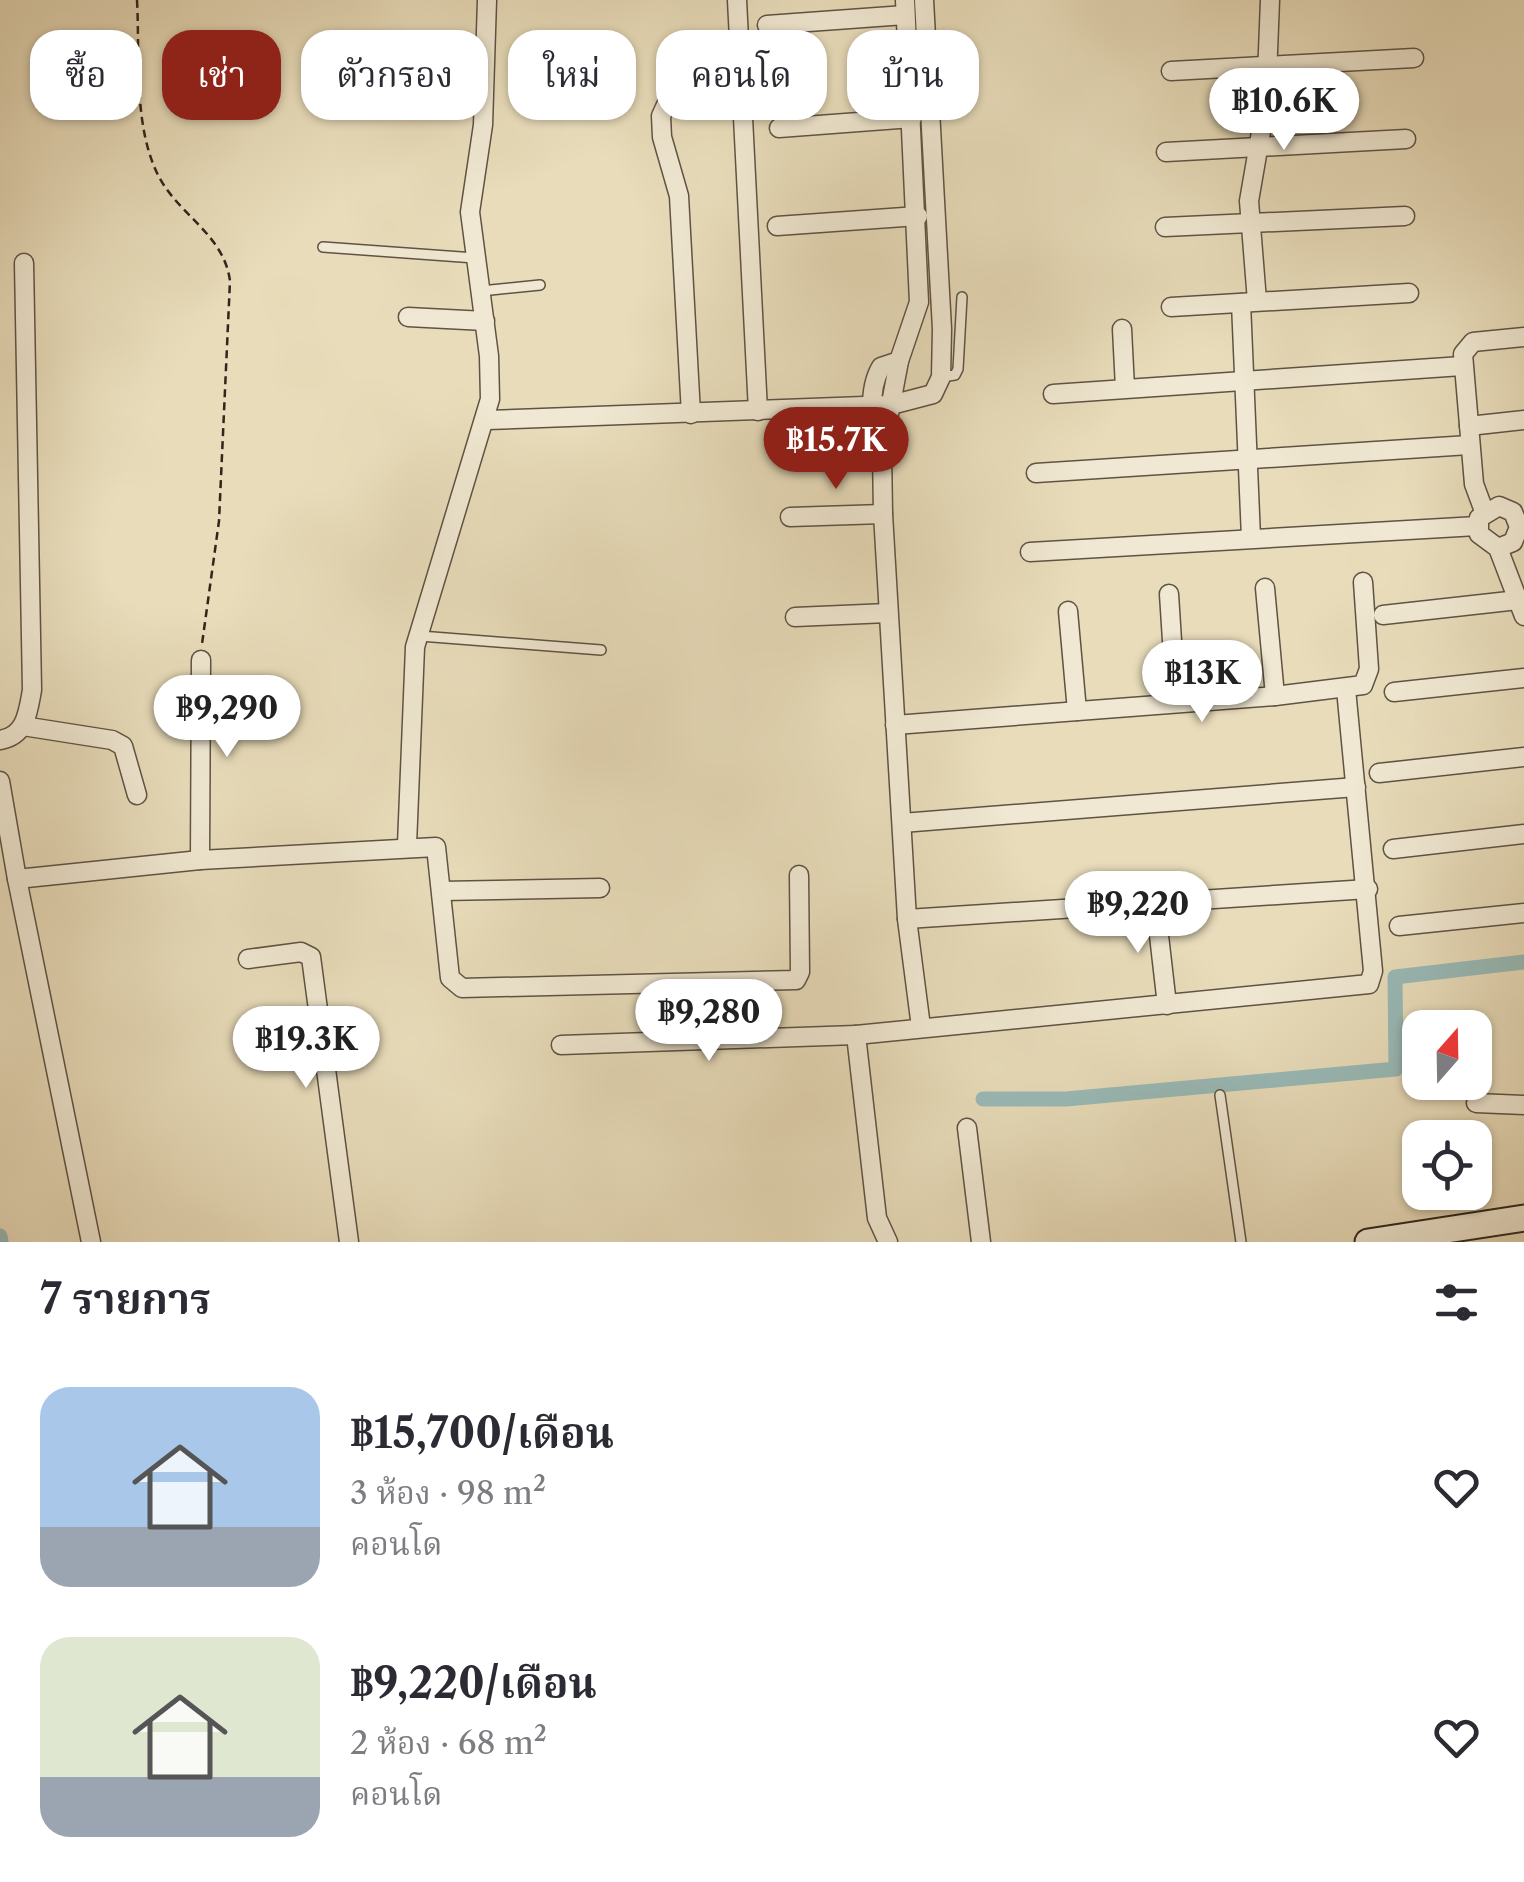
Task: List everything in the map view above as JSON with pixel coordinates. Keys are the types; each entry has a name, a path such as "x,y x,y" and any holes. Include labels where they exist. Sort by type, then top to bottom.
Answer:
{"street":[{"path":"407,845 410,698 420,636 452,517 487,420 491,382 470,212 483,126 484,0"},
{"path":"737,0 738,30"},
{"path":"487,420 758,411 926,399 941,377 937,199 924,0"},
{"path":"1252,538 1242,381 1249,302 1250,181 1261,146 1269,66 1270,0"},
{"path":"767,25 905,8"},
{"path":"1171,72 1414,58"},
{"path":"661,120 662,137 680,196 691,414"},
{"path":"743,120 758,411"},
{"path":"779,128 885,120"},
{"path":"912,120 919,302 899,361 878,372 907,919 921,1027"},
{"path":"1166,152 1406,139"},
{"path":"777,226 918,216"},
{"path":"1166,227 1405,216"},
{"path":"0,740 11,738 23,726 32,690 24,263"},
{"path":"1171,306 1409,293"},
{"path":"408,316 485,320"},
{"path":"1122,329 1126,388"},
{"path":"1383,615 1521,608 1498,548 1483,541 1462,366 1466,347 1473,342 1524,337"},
{"path":"1053,394 1462,366"},
{"path":"1468,426 1524,420"},
{"path":"1036,473 1470,446"},
{"path":"1030,552 1480,519 1515,505 1519,527 1513,542 1498,548"},
{"path":"790,517 883,514"},
{"path":"895,725 1346,690 1364,685 1368,677 1362,582"},
{"path":"1265,588 1275,696"},
{"path":"1169,594 1176,704"},
{"path":"1068,611 1076,711"},
{"path":"795,618 888,613"},
{"path":"200,860 202,660"},
{"path":"1394,692 1524,678"},
{"path":"560,1045 856,1034 1366,986 1373,972 1368,889 1346,690"},
{"path":"23,726 112,740 130,757 137,794"},
{"path":"1379,773 1524,757"},
{"path":"0,781 91,1242"},
{"path":"902,823 1356,786"},
{"path":"1392,849 1524,834"},
{"path":"17,879 200,860 407,845 438,849 450,978 462,988 793,980 800,972 798,875"},
{"path":"442,890 600,888"},
{"path":"907,919 1368,889"},
{"path":"1155,900 1167,1005"},
{"path":"1399,926 1524,912"},
{"path":"248,959 301,952 312,958 349,1242"},
{"path":"856,1034 877,1218 888,1242"},
{"path":"1476,1103 1524,1106"},
{"path":"967,1128 981,1242"},
{"path":"870,1242 877,1218"},
{"path":"1368,1242 1524,1218"}],"lane":[{"path":"323,248 477,258"},
{"path":"482,292 540,285"},
{"path":"941,377 955,375 958,370 962,297"},
{"path":"420,636 601,650"},
{"path":"1220,1094 1241,1242"}],"path":[{"path":"137,0 143,112 155,170 164,187 221,249 230,281 222,482 202,660"}],"waterway":[{"path":"983,1099 1066,1099 1396,1069 1395,977 1524,962"},
{"path":"0,1236 1,1242"}]}
